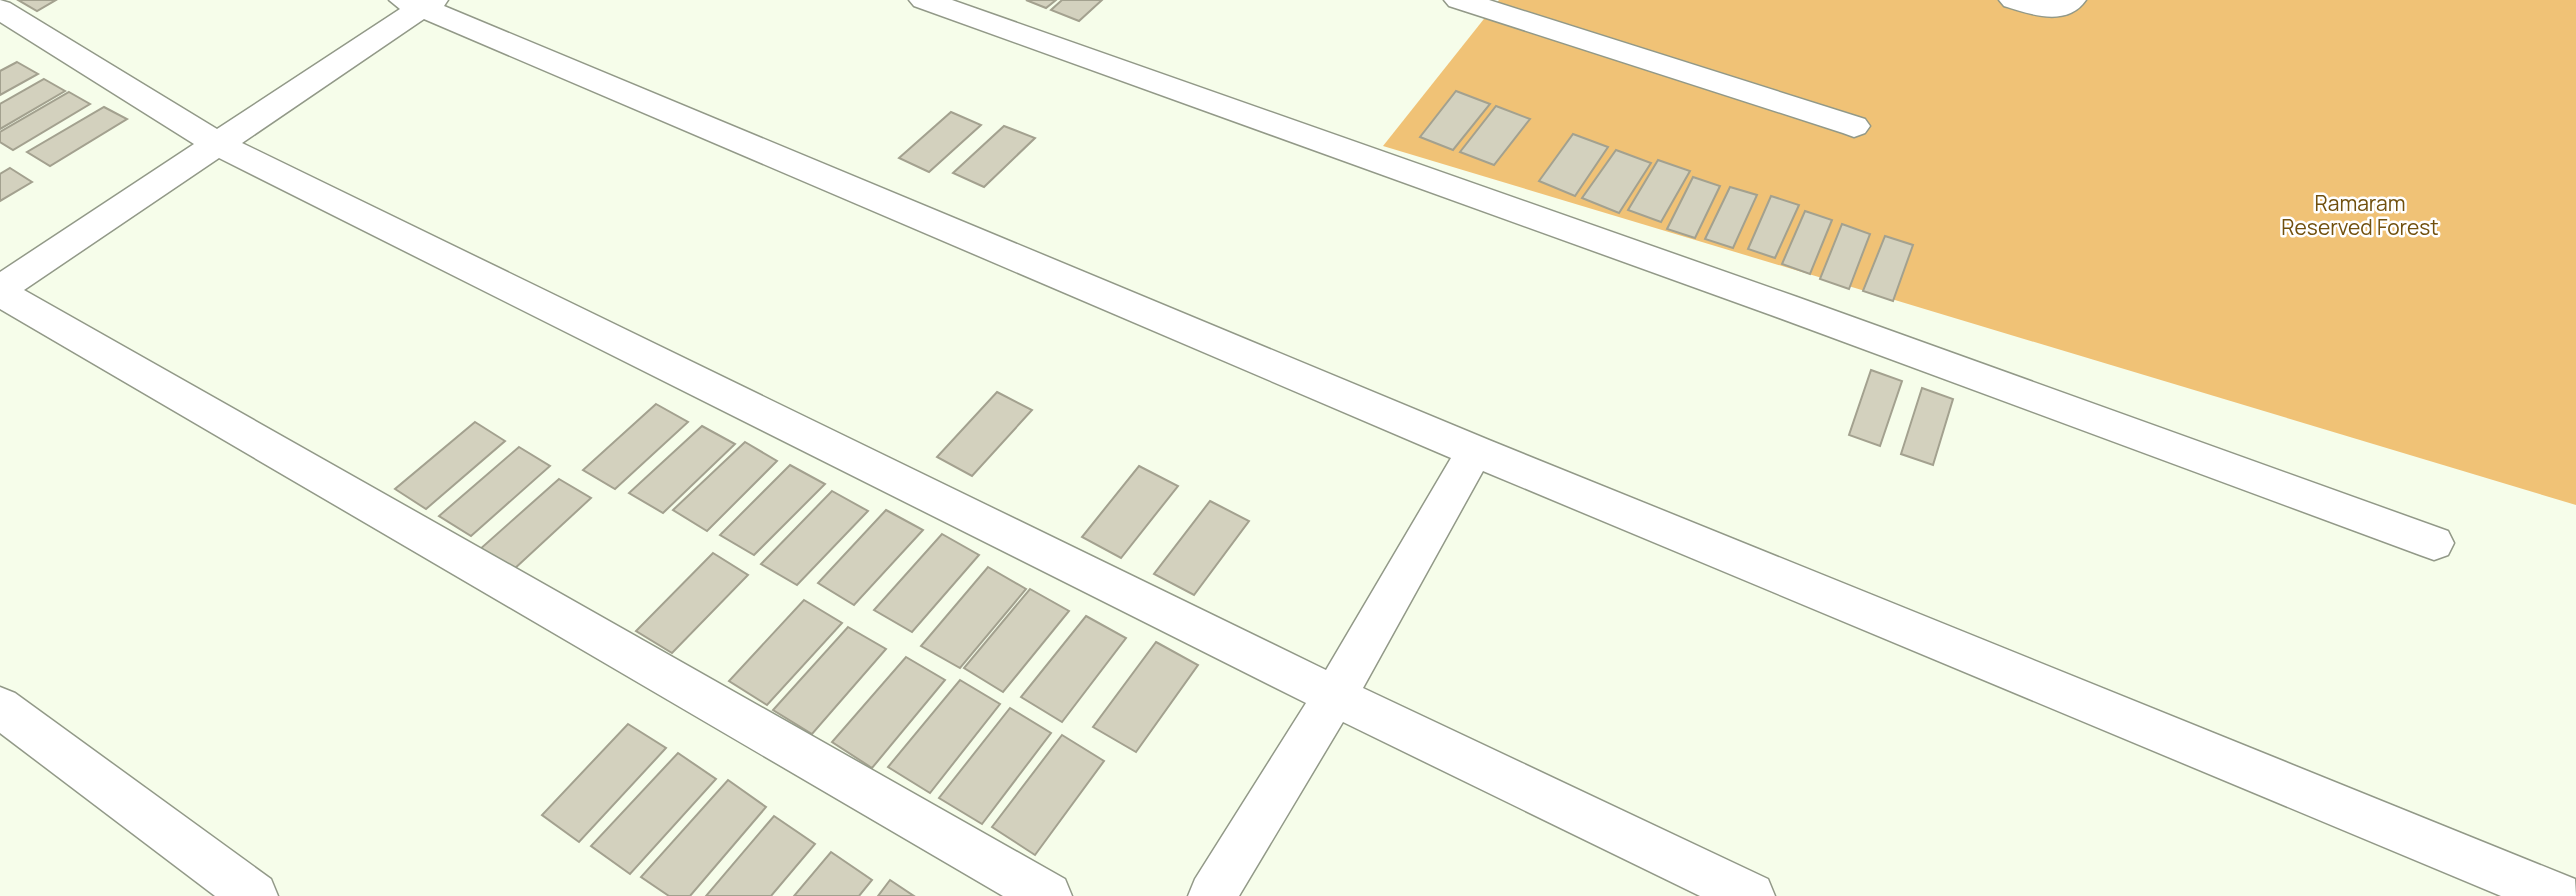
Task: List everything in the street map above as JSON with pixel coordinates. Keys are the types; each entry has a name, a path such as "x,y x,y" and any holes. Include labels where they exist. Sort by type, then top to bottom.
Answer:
{"street":[{"path":"924,0 1771,301 2434,543"},
{"path":"1459,0 1854,127"},
{"path":"2014,0 2048,9 2058,8 2071,0"},
{"path":"1048,896 0,291 419,3 1475,451 2558,896"},
{"path":"0,9 217,144 1335,696 1751,896"},
{"path":"1212,896 1335,696 1475,451"},
{"path":"0,707 254,896"}],"green space":[{"name":"Ramaram Reserved Forest","path":"1499,0 2576,0 2576,505 1383,146"}],"building":[{"path":"18,0 56,0 37,11"},
{"path":"1026,0 1056,0 1046,8"},
{"path":"1062,0 1102,0 1079,21 1051,10"},
{"path":"17,62 38,74 0,95 0,71"},
{"path":"44,79 65,91 0,129 0,104"},
{"path":"1456,91 1490,104 1453,150 1420,137"},
{"path":"69,92 90,104 13,150 0,142 0,132"},
{"path":"1496,106 1530,119 1494,165 1460,152"},
{"path":"104,107 127,119 50,166 27,152"},
{"path":"951,112 981,125 929,172 899,158"},
{"path":"1004,126 1035,138 984,187 953,173"},
{"path":"1573,134 1608,147 1575,196 1539,181"},
{"path":"1616,150 1651,163 1619,213 1582,198"},
{"path":"1658,160 1690,171 1661,222 1628,210"},
{"path":"10,168 32,182 0,201 0,174"},
{"path":"1693,177 1720,186 1695,238 1667,229"},
{"path":"1730,187 1757,195 1733,248 1705,239"},
{"path":"1771,196 1799,205 1775,258 1748,249"},
{"path":"1805,211 1832,220 1810,274 1782,264"},
{"path":"1842,224 1870,234 1849,289 1820,279"},
{"path":"1885,236 1913,245 1893,301 1863,291"},
{"path":"1871,370 1902,381 1880,446 1849,435"},
{"path":"1922,388 1953,399 1933,465 1901,454"},
{"path":"997,392 1032,410 972,476 937,457"},
{"path":"656,404 688,422 615,489 583,470"},
{"path":"475,422 505,441 426,509 395,489"},
{"path":"702,426 735,444 663,513 629,493"},
{"path":"745,442 777,461 707,531 673,510"},
{"path":"519,447 550,466 471,536 439,516"},
{"path":"790,465 825,484 754,555 720,535"},
{"path":"1139,466 1178,486 1121,558 1082,537"},
{"path":"559,479 591,498 512,571 479,550"},
{"path":"832,491 868,511 797,585 761,564"},
{"path":"1210,501 1249,521 1194,595 1154,574"},
{"path":"886,510 923,530 854,605 818,583"},
{"path":"942,534 979,555 912,632 874,610"},
{"path":"713,553 748,575 672,653 636,631"},
{"path":"988,567 1026,589 960,668 921,646"},
{"path":"1030,589 1069,611 1003,692 964,668"},
{"path":"804,600 842,623 767,705 729,681"},
{"path":"1086,616 1126,638 1062,722 1021,697"},
{"path":"848,627 886,649 812,734 773,710"},
{"path":"1156,642 1198,665 1136,752 1093,727"},
{"path":"906,657 945,680 872,768 832,742"},
{"path":"960,680 1000,704 930,793 888,767"},
{"path":"1010,708 1051,733 982,824 939,798"},
{"path":"628,724 666,748 579,842 542,815"},
{"path":"1062,735 1104,761 1035,855 992,827"},
{"path":"678,753 716,779 630,874 591,846"},
{"path":"728,780 766,807 690,896 669,896 641,877"},
{"path":"774,816 815,844 771,896 706,896"},
{"path":"831,852 872,880 859,896 794,896"},
{"path":"890,880 914,896 878,896"}]}
